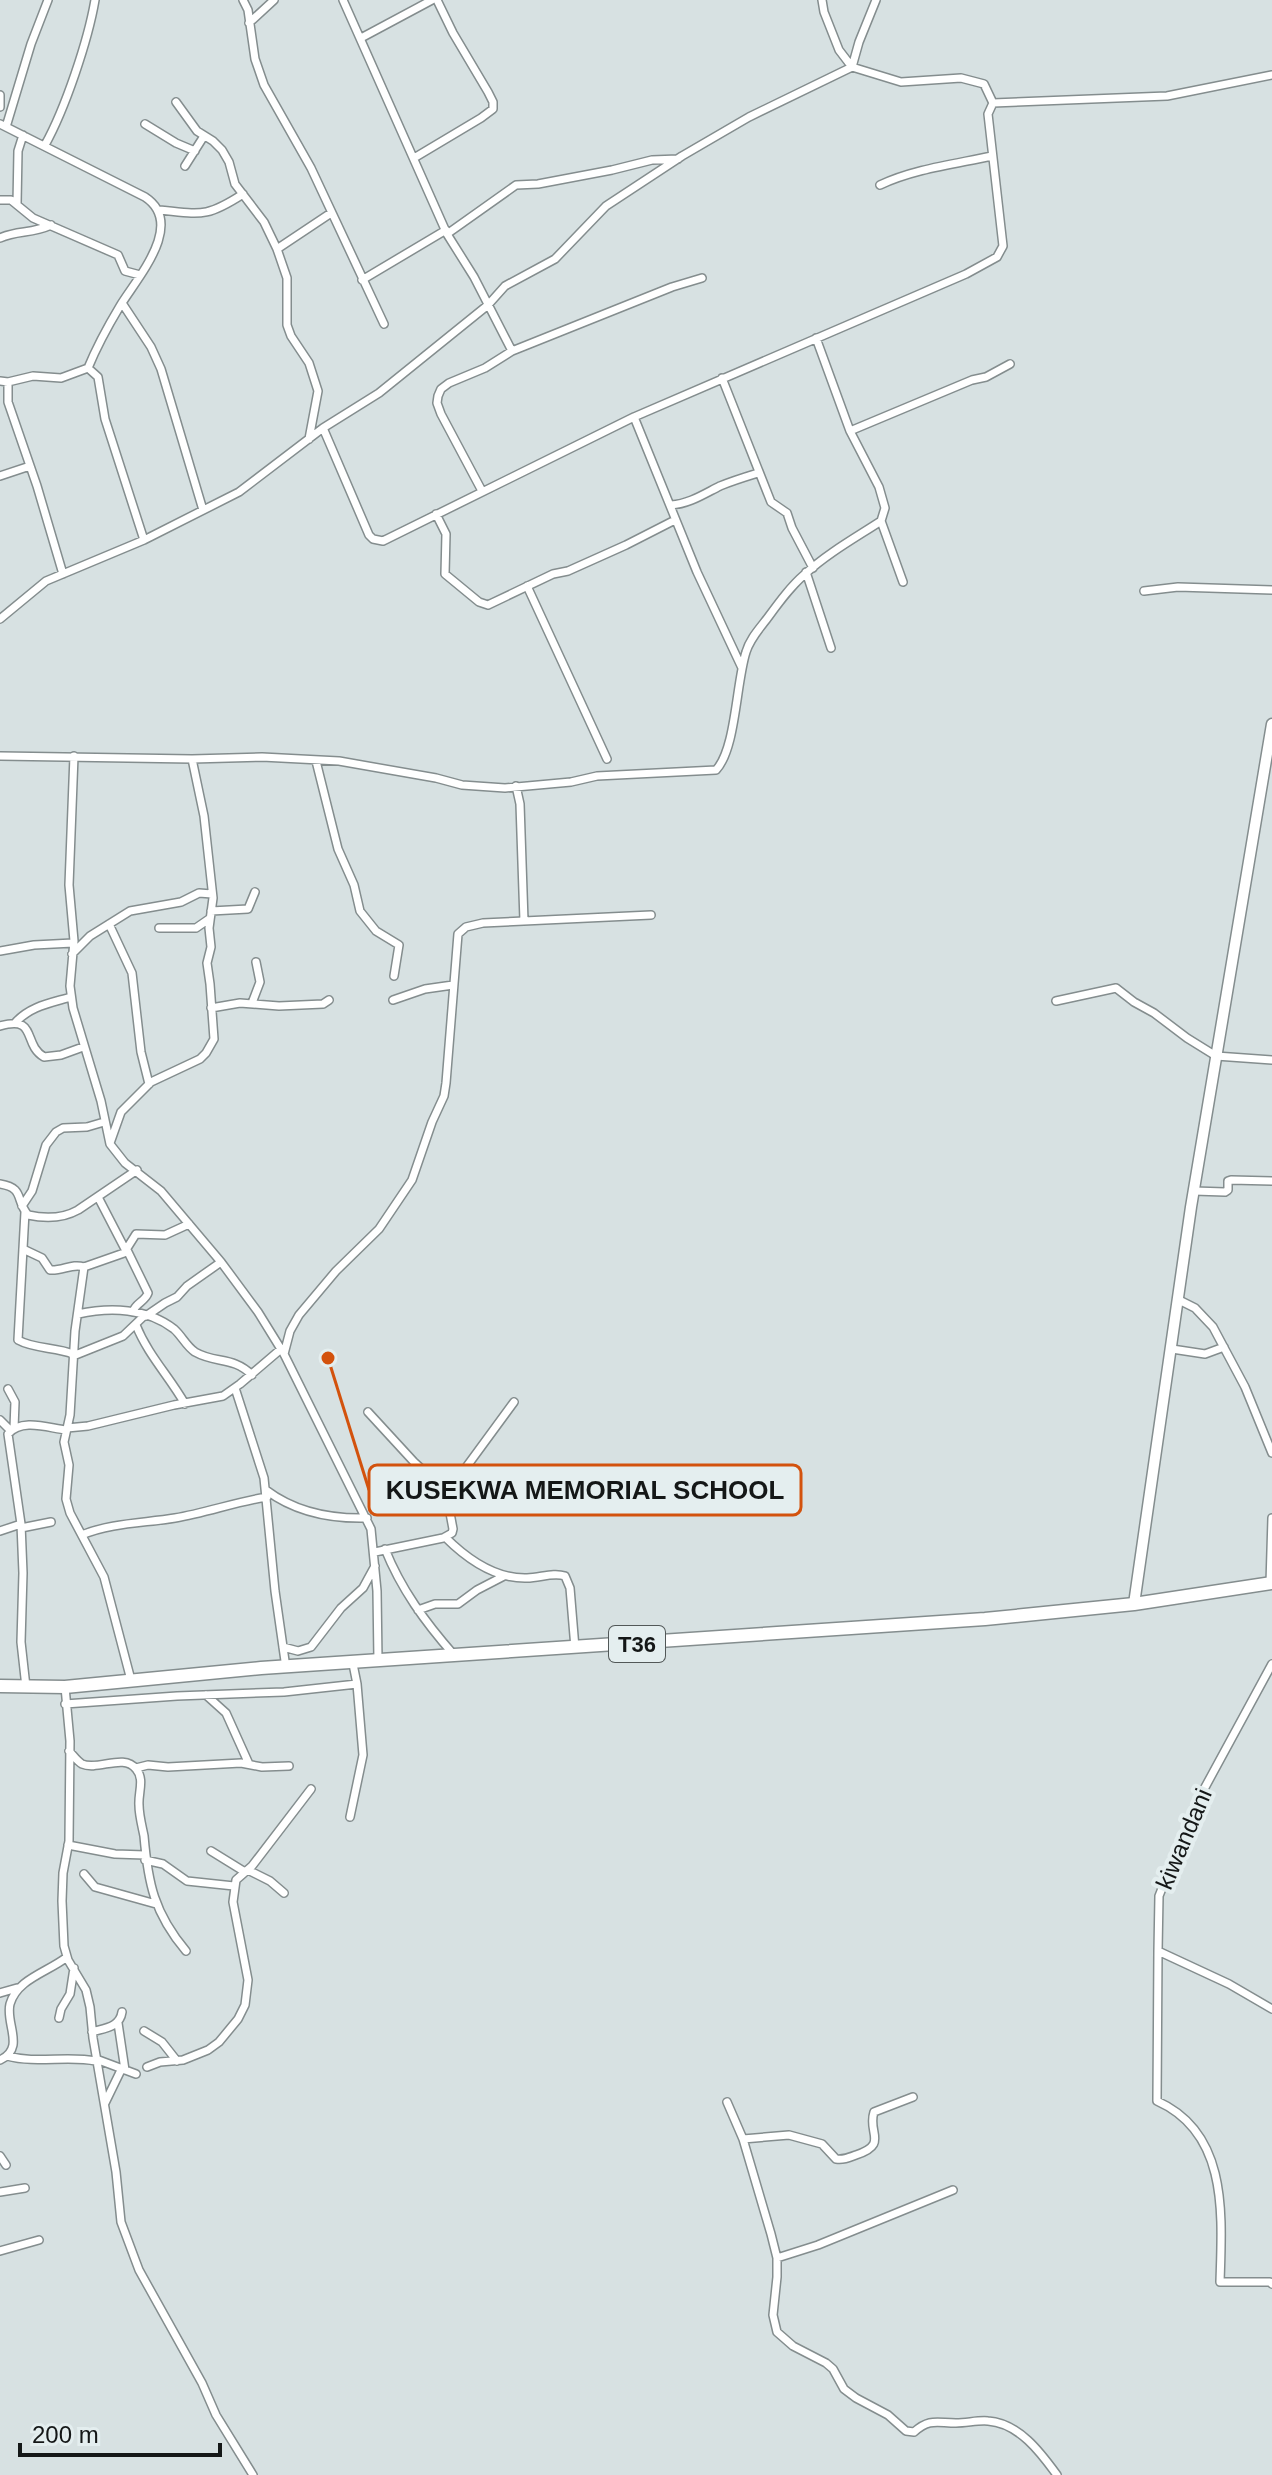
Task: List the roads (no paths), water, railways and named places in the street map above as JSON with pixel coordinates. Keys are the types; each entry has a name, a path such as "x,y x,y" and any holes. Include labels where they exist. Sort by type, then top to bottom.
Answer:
{"highway":[{"name":"T36","path":"0,1686 65,1687 378,1660 985,1619 1134,1604 1271,1583"}],"street":[{"path":"48,0 3,125 145,197 159,210 206,213 216,211 243,194"},
{"path":"45,145 53,132 72,80 95,0"},
{"path":"243,0 248,10 259,75 311,168 384,324"},
{"path":"249,23 274,0"},
{"path":"343,0 446,232 474,277 512,351"},
{"path":"361,38 434,0 493,102 493,109 481,118 414,158"},
{"path":"323,428 367,530 373,539 383,541 634,417 966,274 997,257 1003,246 988,114 993,103 984,84 961,78 901,82 852,67 839,50 822,0"},
{"path":"0,619 46,581 144,540 239,492 323,428 379,393 488,305 505,286 555,259 606,206 749,117 852,67 876,0"},
{"path":"993,103 1167,96 1272,75"},
{"path":"0,95 0,107"},
{"path":"176,102 197,131 222,150 235,184 264,222 277,249 287,278 287,325 309,363 318,391 309,439"},
{"path":"145,124 195,151"},
{"path":"17,204 18,151 23,135"},
{"path":"185,166 204,136"},
{"path":"880,185 927,170 992,156"},
{"path":"362,280 446,232 516,185 538,184 652,160 678,159"},
{"path":"0,200 9,199 33,218 118,255 125,271 140,275"},
{"path":"63,574 4,382 33,376 61,378 88,368 101,338 157,244 161,229 159,210"},
{"path":"277,249 331,213"},
{"path":"0,238 9,234 35,232 52,225"},
{"path":"482,491 441,414 437,403 441,389 512,351 702,278"},
{"path":"122,303 151,347 161,369 203,510"},
{"path":"816,338 850,431 879,487 885,508 881,521 903,582"},
{"path":"850,431 986,377 1010,364"},
{"path":"88,368 98,377 105,419 144,540"},
{"path":"722,378 771,502 787,513 810,570 831,648"},
{"path":"634,417 675,520 743,670"},
{"path":"0,476 30,466"},
{"path":"671,505 701,497 723,485 758,473"},
{"path":"436,514 446,534 445,574 458,587 488,605 675,520"},
{"path":"0,756 262,757 339,761 462,785 505,788 571,782 597,776 716,770 728,751 746,652 755,635 785,594 810,570 881,521"},
{"path":"527,586 607,759"},
{"path":"1144,591 1191,587 1272,590"},
{"path":"1134,1604 1194,1191 1272,724"},
{"path":"74,756 69,885 73,943 71,997 110,1144 117,1155 161,1191 221,1262 282,1351 374,1537 378,1660"},
{"path":"110,1144 121,1112 149,1084 162,1075 191,1064 206,1053 214,1039 207,963 211,947 212,894 204,816 192,759"},
{"path":"316,761 338,849 354,885 360,911 376,931 399,945 394,976"},
{"path":"516,786 520,804 524,921"},
{"path":"159,928 196,928 211,914 248,909 255,892"},
{"path":"72,954 90,936 139,908 181,902 199,893 212,894"},
{"path":"12,1429 28,1425 67,1429 88,1426 223,1396 282,1351 299,1315 336,1271 379,1229 412,1180 444,1096 456,943 462,929 483,923 651,915"},
{"path":"109,924 132,973 141,1052 149,1084"},
{"path":"0,951 73,943"},
{"path":"252,1003 260,977 256,962"},
{"path":"393,1000 425,989 453,985"},
{"path":"1056,1001 1116,988 1216,1056 1272,1060"},
{"path":"0,1026 15,1023 38,1007 71,997"},
{"path":"211,1008 252,1003 285,1006 323,1004 329,1000"},
{"path":"15,1023 27,1029 35,1050 44,1057 83,1047"},
{"path":"23,1209 46,1145 56,1132 63,1128 87,1127 104,1122"},
{"path":"23,1209 46,1218 68,1216 137,1170"},
{"path":"1194,1191 1225,1192 1231,1180 1272,1181"},
{"path":"0,1184 14,1188 23,1209 18,1340 26,1344 58,1349 73,1355 123,1336 221,1262"},
{"path":"98,1197 148,1293 133,1312"},
{"path":"23,1249 42,1258 50,1270 63,1270 76,1265 84,1267 126,1250 136,1234 165,1235 189,1224"},
{"path":"84,1267 73,1355 72,1394 64,1442 69,1465 66,1499 104,1577 131,1680"},
{"path":"1179,1300 1195,1308 1208,1320 1245,1387 1272,1453"},
{"path":"78,1314 113,1309 146,1316 174,1329 196,1352 217,1360 233,1361 252,1375"},
{"path":"136,1325 144,1346 185,1404"},
{"path":"1172,1349 1205,1354 1224,1347"},
{"path":"235,1388 256,1449 266,1494 273,1576 287,1668"},
{"path":"8,1389 15,1402 8,1438 21,1526 21,1642 26,1687"},
{"path":"448,1493 514,1402"},
{"path":"368,1412 414,1462 448,1493 453,1529 445,1537 375,1552"},
{"path":"0,1420 12,1429"},
{"path":"0,1459 10,1453"},
{"path":"82,1535 202,1513 266,1494 305,1510 350,1519 367,1518"},
{"path":"1271,1583 1272,1518"},
{"path":"0,1531 51,1522"},
{"path":"445,1537 473,1560 504,1576 565,1576 570,1588 575,1648"},
{"path":"385,1549 399,1581 454,1655"},
{"path":"283,1647 298,1651 311,1647 341,1608 363,1588 376,1565"},
{"path":"418,1610 435,1604 458,1604 504,1576"},
{"path":"350,1817 363,1755 353,1664"},
{"name":"kiwandani","path":"1272,1664 1203,1791 1159,1896 1157,2101 1175,2109 1191,2125 1209,2153 1218,2182 1222,2213 1220,2282 1272,2284"},
{"path":"65,1704 284,1692 357,1684"},
{"path":"65,1687 69,1751 68,1845 62,1901 64,1946 86,1990 116,2172 121,2222 139,2270 202,2383 216,2415 253,2475"},
{"path":"206,1695 226,1713 249,1764"},
{"path":"69,1751 86,1765 122,1762 136,1768 148,1765 289,1766"},
{"path":"136,1768 141,1782 139,1808 145,1858 156,1904 162,1918 186,1951"},
{"path":"147,2067 200,2054 219,2042 238,2019 245,2005 248,1980 233,1902 234,1886 311,1789"},
{"path":"68,1845 145,1858 163,1864 187,1881 234,1886"},
{"path":"211,1851 270,1881 284,1893"},
{"path":"84,1874 95,1887 104,1891 156,1904"},
{"path":"1158,1951 1229,1984 1272,2009"},
{"path":"0,1993 20,1987 67,1957"},
{"path":"59,2018 70,1994 74,1968"},
{"path":"1,2069 14,2043 9,2011 20,1987"},
{"path":"105,2103 123,2069 118,2023 122,2012"},
{"path":"92,2032 118,2023"},
{"path":"144,2031 162,2042 177,2061"},
{"path":"4,2058 96,2060 136,2074"},
{"path":"743,2139 789,2135 822,2144 836,2159 844,2160 873,2147 874,2112 913,2097"},
{"path":"727,2102 743,2139 777,2258 773,2315 777,2332 793,2346 826,2363 844,2389 888,2415 911,2433 924,2424 934,2422 989,2420 1010,2427 1032,2444 1057,2475"},
{"path":"0,2156 6,2165"},
{"path":"0,2192 25,2188"},
{"path":"777,2258 818,2245 953,2190"},
{"path":"0,2251 39,2240"}],"place":[{"name":"KUSEKWA MEMORIAL SCHOOL","path":"328,1358"}]}
